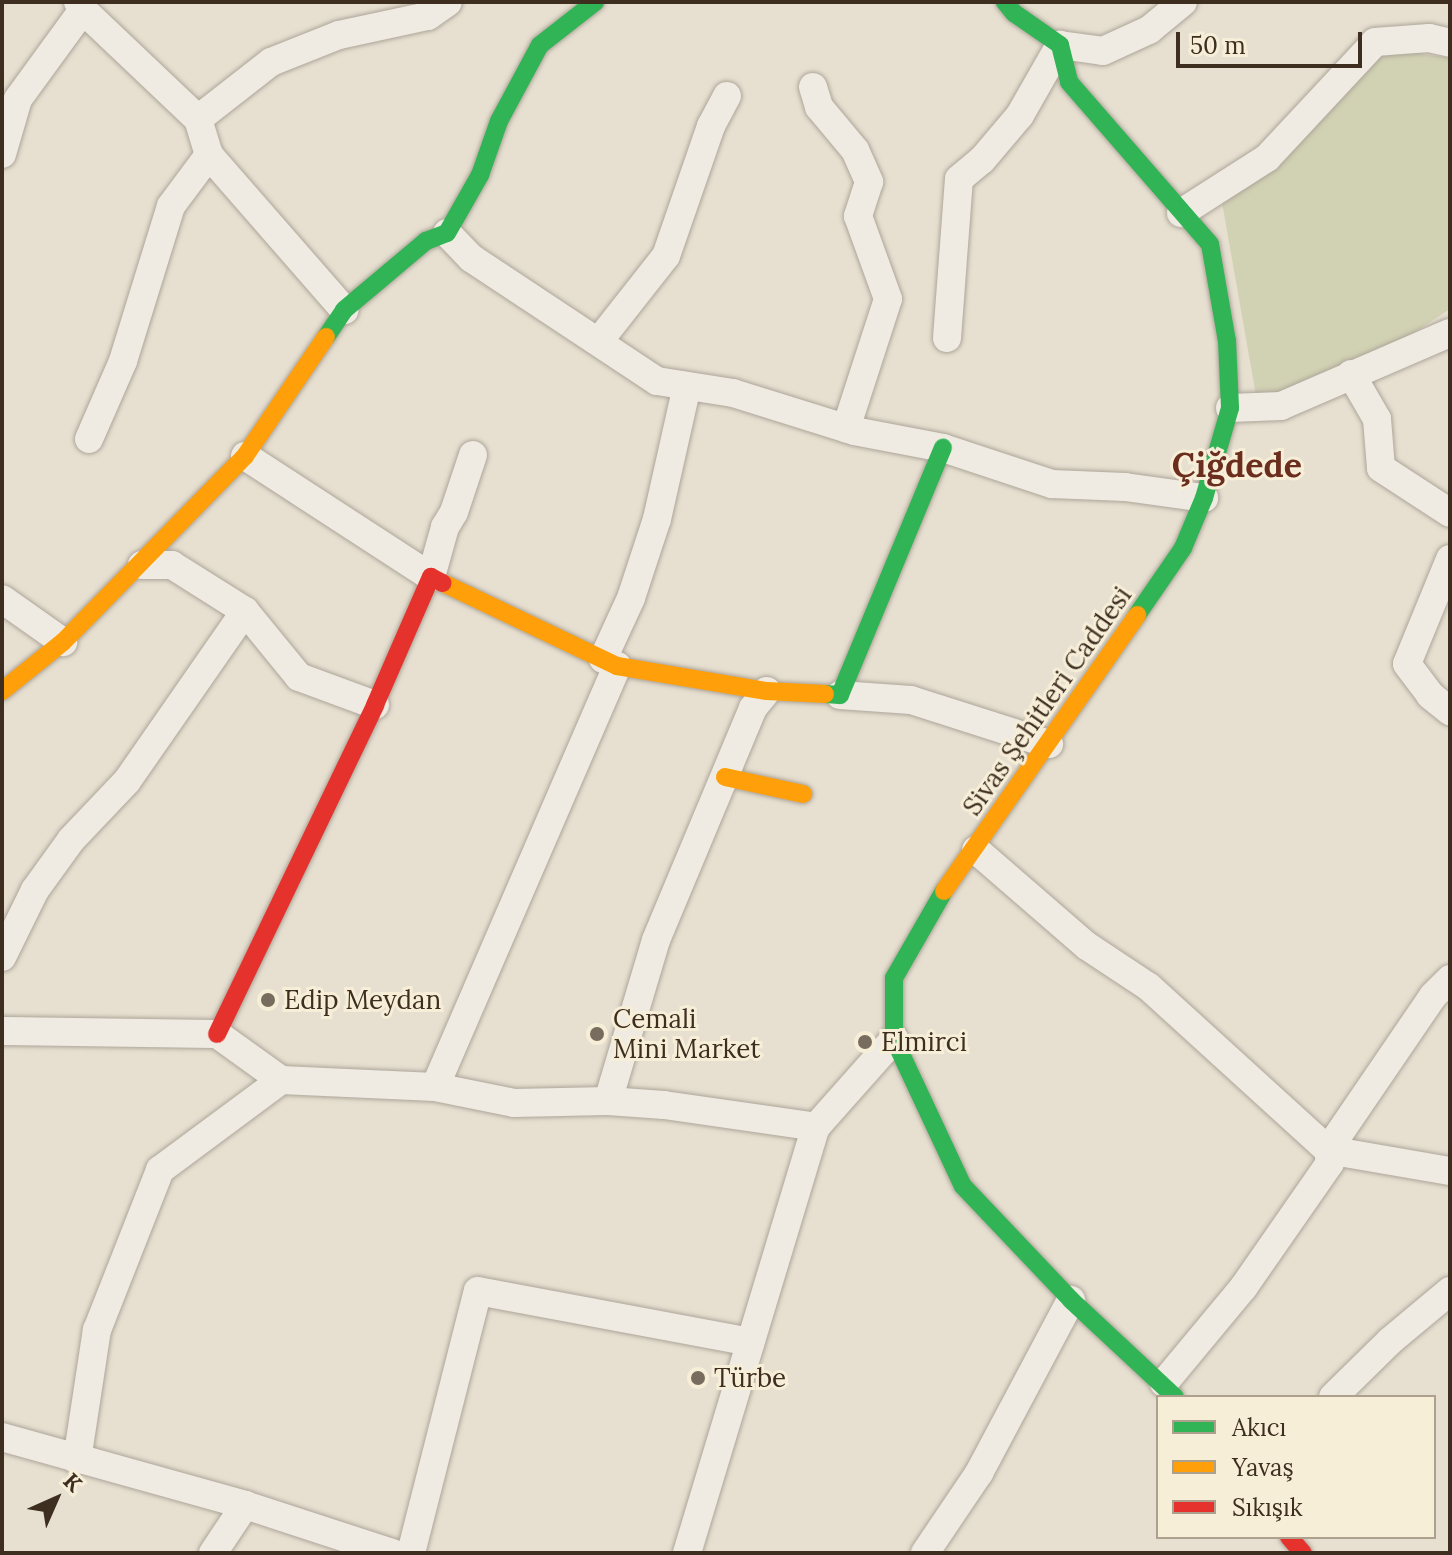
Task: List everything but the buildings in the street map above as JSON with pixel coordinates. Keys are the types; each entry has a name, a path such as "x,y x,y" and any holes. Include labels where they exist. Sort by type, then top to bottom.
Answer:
{"street":[{"path":"198,119 271,62 339,35 428,16 448,2"},
{"path":"2,691 63,642 142,565 245,456 344,310 426,241 447,233 480,175 499,121 540,45 595,2"},
{"path":"1005,2 1014,13 1060,45 1103,51 1149,30 1183,2"},
{"path":"2,154 18,99 81,6 198,119 209,155 344,310"},
{"path":"1181,213 1267,158 1375,42 1429,38 1450,43"},
{"path":"947,338 959,179 982,160 1020,115 1060,45"},
{"name":"Sivas Şehitleri Caddesi","path":"1060,45 1069,82 1108,123 1210,244 1227,341 1230,408 1204,498 1183,548 976,850 934,904 894,978 894,1039 963,1186 1071,1300 1170,1390"},
{"path":"813,87 819,107 855,150 869,182 858,216 888,299 846,428"},
{"path":"599,341 666,256 711,126 727,96"},
{"path":"89,439 123,361 171,206 209,155"},
{"path":"447,233 471,258 657,381 733,393 846,428 943,448 1052,484 1125,487 1204,498"},
{"path":"1230,408 1281,406 1450,333"},
{"path":"1351,374 1377,419 1381,468 1450,513"},
{"path":"435,1087 610,662 657,519 687,386"},
{"path":"840,695 943,448"},
{"path":"217,1034 375,705 431,577 445,527 454,512 473,455"},
{"path":"245,456 431,577 610,662 767,691 911,700 1049,744"},
{"path":"1450,559 1407,664 1430,695 1450,711"},
{"path":"142,565 172,565 245,611 299,677 375,705"},
{"path":"2,599 63,642"},
{"path":"2,957 35,890 71,840 127,781 245,611"},
{"path":"608,1101 656,940 753,708 767,691"},
{"path":"725,777 803,794"},
{"path":"976,850 1087,946 1149,987 1328,1150 1450,1171"},
{"path":"1170,1390 1330,1163 1328,1150 1433,996 1450,979"},
{"path":"2,1031 217,1034 281,1080 435,1087 514,1103 608,1101 816,1127"},
{"path":"687,1553 816,1127 894,1039"},
{"path":"77,1460 97,1330 160,1170 281,1080"},
{"path":"411,1553 478,1291 750,1342"},
{"path":"1335,1395 1390,1341 1450,1291"},
{"path":"925,1553 979,1473 1071,1300"},
{"path":"2,1437 245,1505 392,1553"},
{"path":"213,1553 245,1505"}],"green space":[{"path":"1409,52 1450,58 1450,309 1351,374 1258,407 1217,174 1274,150 1379,57"}],"traffic: fast":[{"path":"326,337 344,310 426,241 447,233 480,175 499,121 540,45 595,2"},
{"path":"1005,2 1014,13 1060,45 1069,82 1210,244 1227,341 1230,408 1204,498 1183,548 1137,615"},
{"path":"825,694 840,695 943,448"},
{"path":"944,891 894,978 894,1039 963,1186 1071,1300 1173,1395"}],"traffic: slow":[{"path":"2,691 63,642 245,456 326,337"},
{"path":"443,583 617,666 767,691 825,694"},
{"path":"944,891 1137,615"},
{"path":"725,777 803,794"}],"traffic: jam":[{"path":"217,1034 375,705 431,577 443,583"},
{"path":"1291,1539 1303,1553"}],"place":[{"name":"Edip Meydan","path":"268,1000"},
{"name":"Cemali Mini Market","path":"597,1034"},
{"name":"Elmirci","path":"865,1042"},
{"name":"Türbe","path":"698,1378"}],"district":[{"name":"Çiğdede","path":"1237,465"}]}
